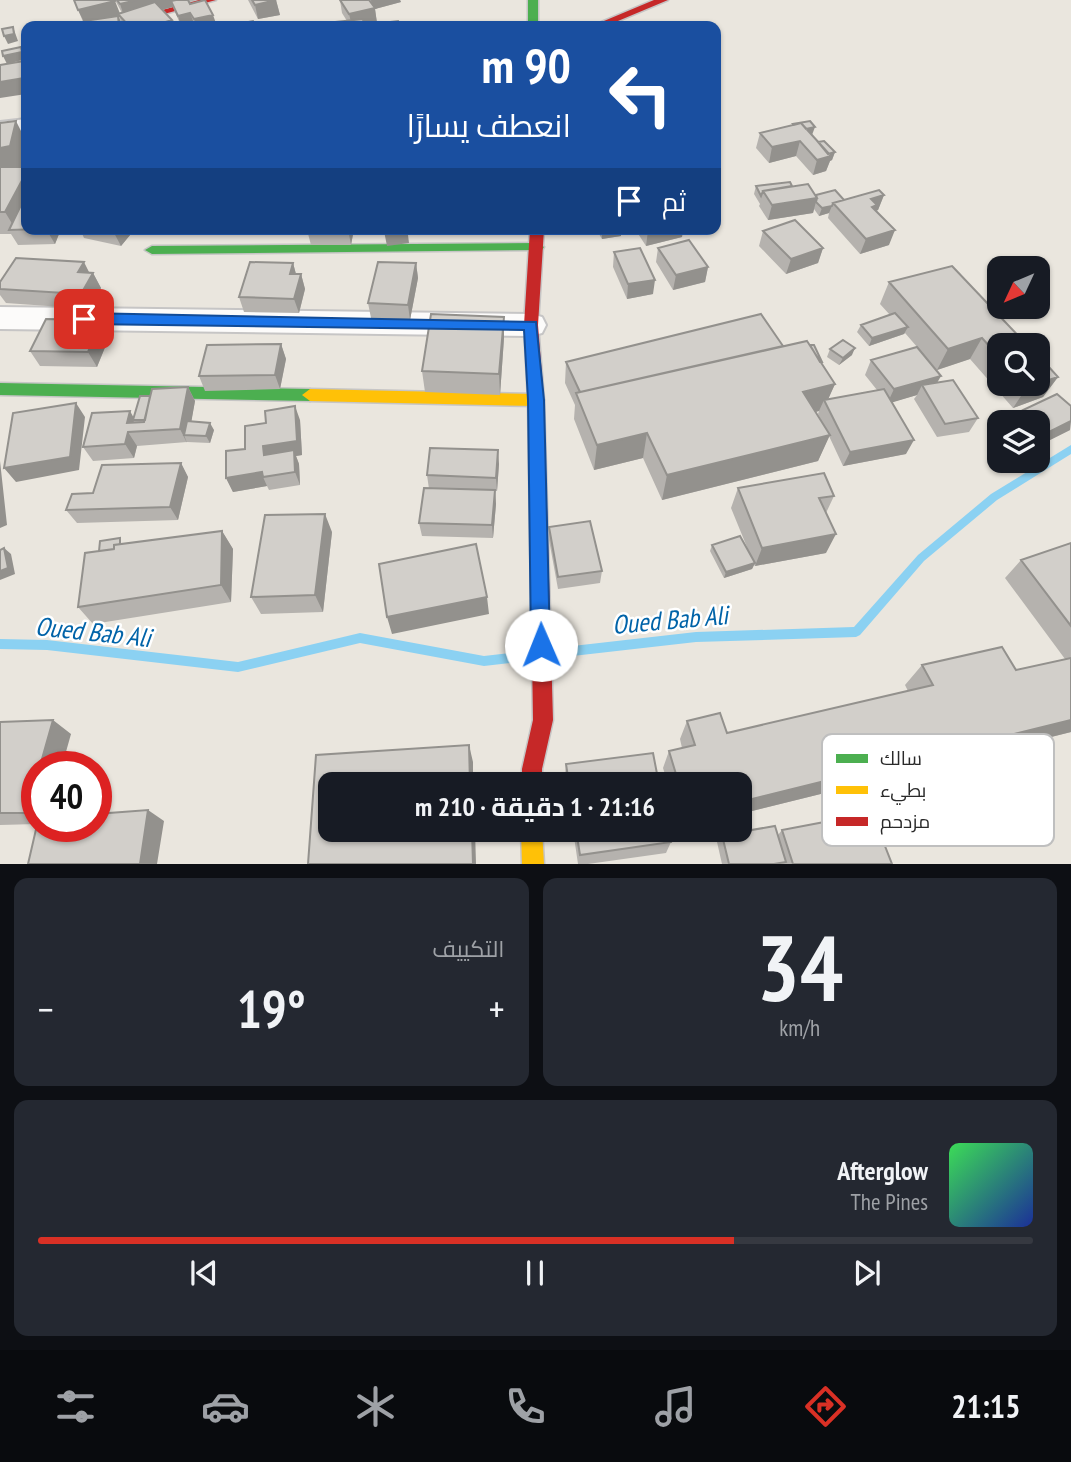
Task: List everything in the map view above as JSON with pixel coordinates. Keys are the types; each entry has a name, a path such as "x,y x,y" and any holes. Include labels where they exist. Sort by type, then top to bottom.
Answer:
{"street":[{"path":"128,21 211,0"},
{"path":"533,0 533,21"},
{"path":"610,21 663,0"},
{"path":"0,129 21,127"},
{"path":"532,772 543,720 536,400 531,325 537,235"},
{"path":"152,250 537,247"},
{"path":"0,317 531,325"},
{"path":"0,389 536,400"},
{"path":"532,842 533,863"}],"building":[{"path":"74,0 115,0 115,1 78,10"},
{"path":"117,0 137,0 120,4"},
{"path":"188,0 190,4 205,0 213,15 194,19 190,13 178,16 171,1"},
{"path":"252,0 276,0 255,5"},
{"path":"340,0 369,0 375,8 349,14"},
{"path":"155,2 172,20 124,21 118,14"},
{"path":"118,16 118,21 84,21"},
{"path":"13,27 14,34 4,36 2,29"},
{"path":"21,47 21,52 3,56 2,51"},
{"path":"21,62 21,78 0,82 0,65"},
{"path":"16,121 10,146 0,148 0,123"},
{"path":"810,121 815,127 806,129 801,123 793,124"},
{"path":"801,123 831,156 817,160 800,141 772,147 760,133"},
{"path":"824,141 835,152 828,154 818,142"},
{"path":"0,167 21,167 21,182 5,212 0,212"},
{"path":"790,182 792,186 763,191 761,196 756,186"},
{"path":"808,184 817,198 772,205 763,191"},
{"path":"835,190 844,200 822,208 816,202 816,195"},
{"path":"879,190 884,195 871,199 877,205 872,207 895,230 866,239 833,203"},
{"path":"21,205 21,230 9,230"},
{"path":"795,220 823,248 791,259 763,231"},
{"path":"689,240 708,267 676,275 658,248"},
{"path":"640,248 655,280 628,284 614,252"},
{"path":"16,258 84,262 78,272 93,273 81,294 0,289 0,282"},
{"path":"250,262 293,263 290,274 301,274 294,299 239,297"},
{"path":"378,262 416,263 408,305 368,303"},
{"path":"952,266 987,303 987,319 1002,319 1016,333 987,333 987,344 982,338 948,349 889,282"},
{"path":"895,313 908,327 872,338 861,325"},
{"path":"431,314 504,317 499,374 422,371"},
{"path":"761,314 783,346 580,392 566,362"},
{"path":"46,319 102,320 88,352 30,351"},
{"path":"843,340 855,348 843,358 830,349"},
{"path":"807,341 835,384 803,392 830,435 667,475 647,433 597,445 576,393"},
{"path":"281,344 275,375 199,376 207,345"},
{"path":"810,345 814,345 822,362 820,362"},
{"path":"917,347 941,376 894,389 871,360"},
{"path":"1050,368 1058,377 1050,380"},
{"path":"953,380 978,418 945,424 922,385"},
{"path":"188,387 180,429 128,432 125,444 83,447 92,413 130,411 127,423 144,422 152,389"},
{"path":"884,389 914,440 850,452 824,400"},
{"path":"1057,394 1071,406 1071,421 1050,432 1050,410 1023,410"},
{"path":"140,396 150,396 145,420 133,420"},
{"path":"76,403 70,457 4,468 13,413"},
{"path":"295,406 297,441 263,446 264,455 294,450 295,472 263,477 262,472 226,478 226,451 245,449 245,426 266,423 265,411"},
{"path":"187,421 210,423 206,436 184,435"},
{"path":"430,448 498,450 496,478 427,475"},
{"path":"181,463 170,507 66,510 72,494 93,493 102,465"},
{"path":"824,473 834,496 819,498 836,534 762,548 738,488"},
{"path":"424,488 495,490 492,525 419,523"},
{"path":"325,514 315,595 251,597 265,515"},
{"path":"590,521 602,571 558,577 549,527"},
{"path":"222,531 221,585 78,607 85,553 114,549 114,545"},
{"path":"740,536 755,563 726,572 712,545"},
{"path":"120,538 120,544 114,545 114,549 99,551 100,541"},
{"path":"1071,543 1071,626 1021,560"},
{"path":"476,544 487,597 387,617 379,564"},
{"path":"4,548 8,568 0,571 0,550"},
{"path":"1002,647 1016,670 1071,658 1071,720 1014,734 822,734 822,782 752,799 752,772 675,772 669,751 695,745 687,721 720,713 727,733 933,685 922,665"},
{"path":"53,720 44,751 21,751 21,813 0,813 0,722"},
{"path":"469,745 470,772 318,772 318,842 472,842 473,864 308,864 316,755"},
{"path":"653,753 657,772 567,772 566,764"},
{"path":"148,810 140,864 28,864 33,842 112,842 112,813"},
{"path":"822,822 822,846 885,846 892,864 793,864 782,830"},
{"path":"775,826 786,862 729,864 724,842 752,842 752,830"},
{"path":"578,842 671,842 580,855"}],"waterway":[{"name":"Oued Bab Ali","path":"555,653 696,637 856,632 921,558 994,497 1071,449"},
{"name":"Oued Bab Ali","path":"0,644 47,645 238,667 360,638 484,661 527,656"}],"traffic: fast":[{"path":"533,0 533,21"},
{"path":"152,250 537,247"},
{"path":"0,389 310,395"}],"traffic: slow":[{"path":"310,395 536,400"},
{"path":"532,842 533,864"}],"traffic: jam":[{"path":"128,21 211,0"},
{"path":"610,21 663,0"},
{"path":"532,772 543,720 536,400 531,325 537,235"}],"route":[{"path":"84,319 531,325 536,400 541,645"}]}
